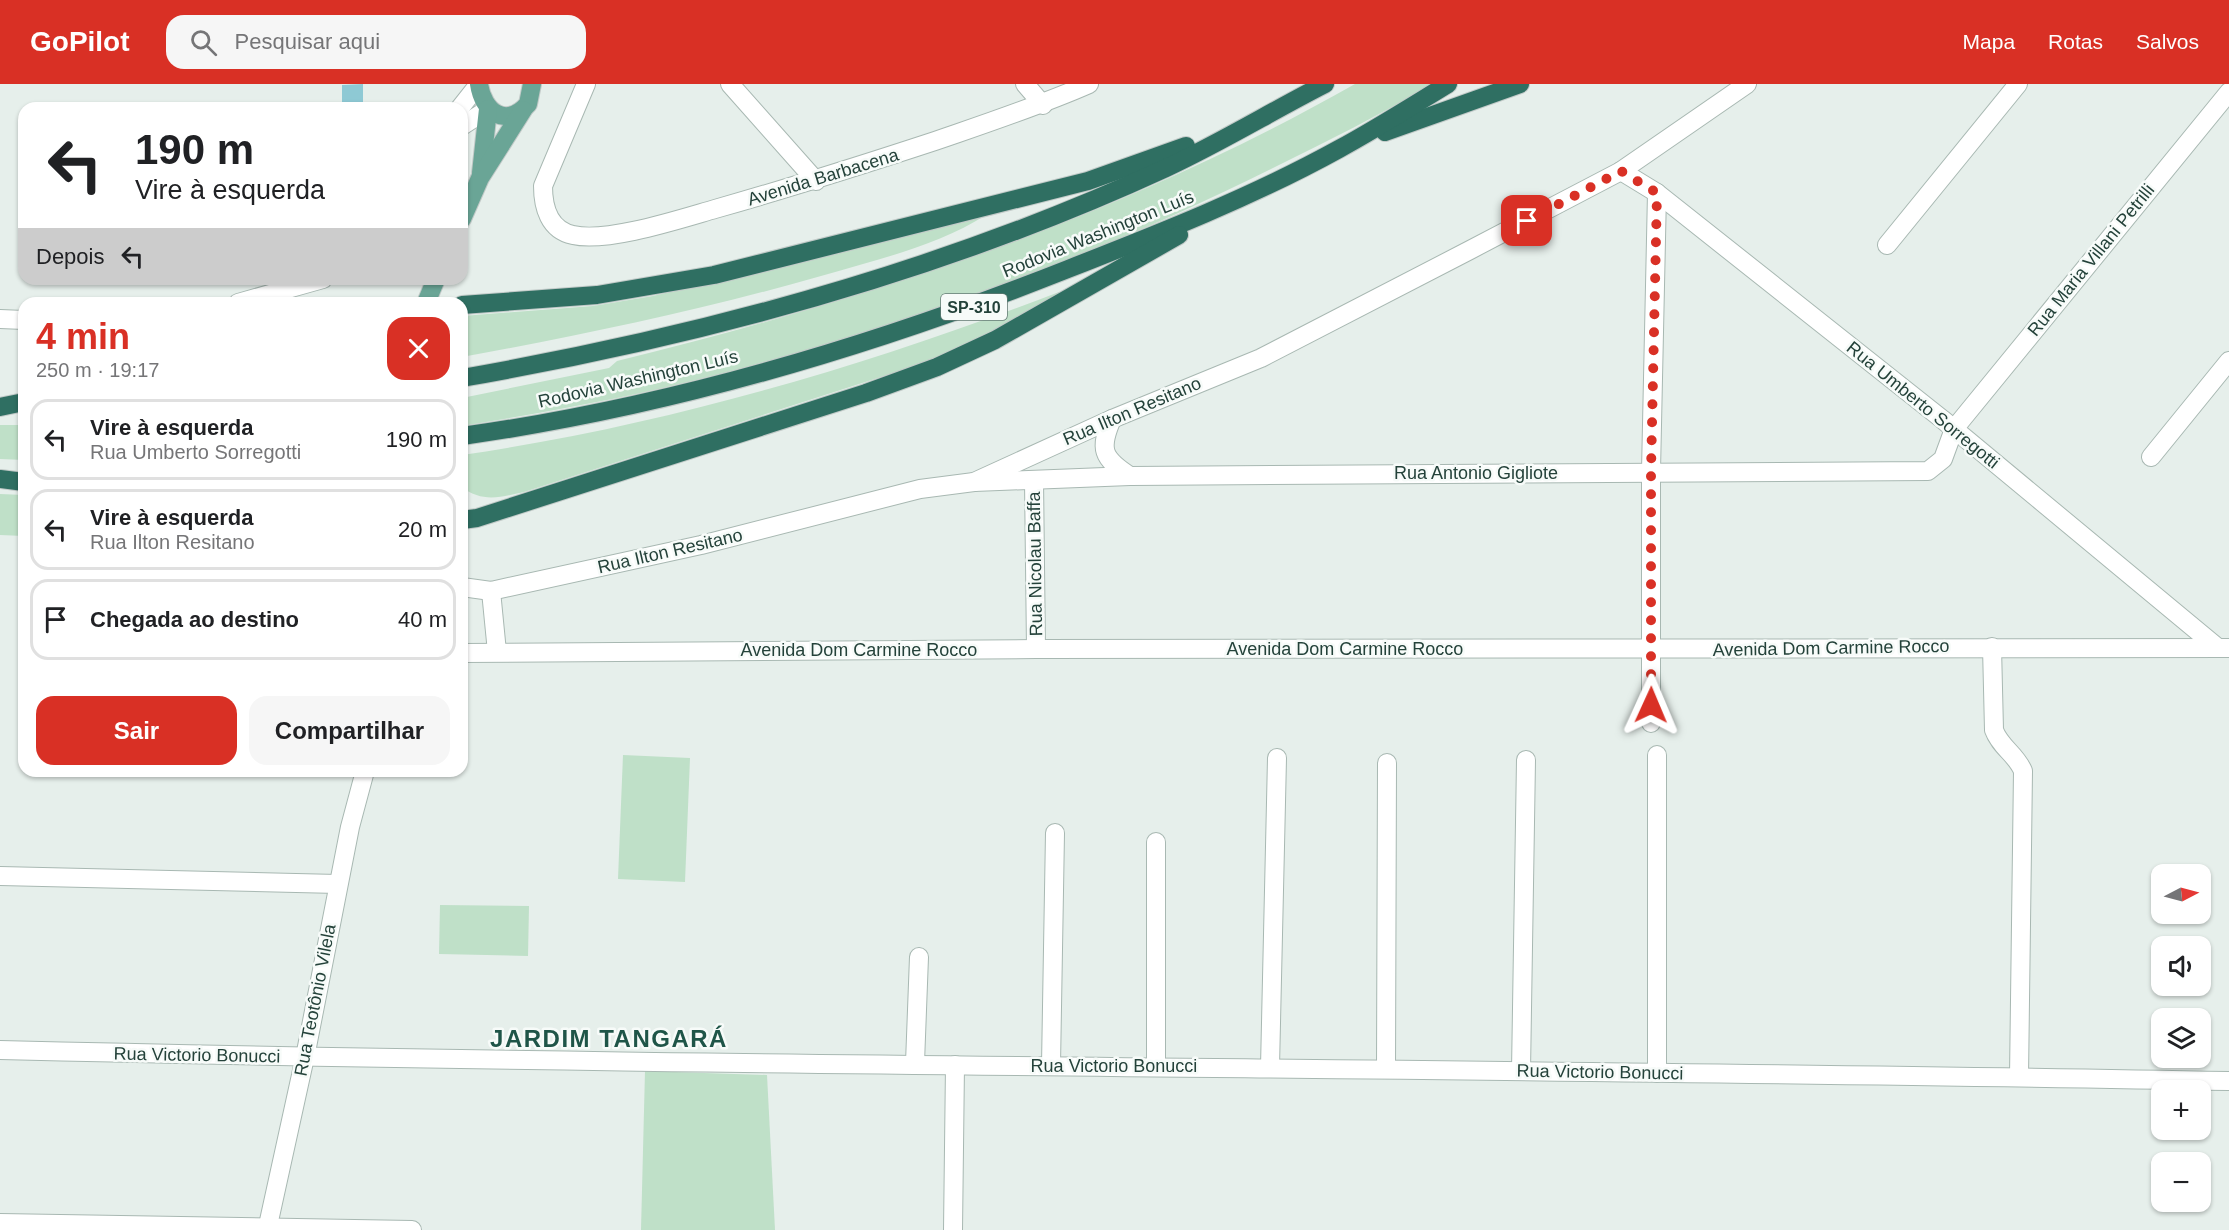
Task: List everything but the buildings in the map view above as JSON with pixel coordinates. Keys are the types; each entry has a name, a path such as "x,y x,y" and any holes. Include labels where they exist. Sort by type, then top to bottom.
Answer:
{"highway":[{"name":"Rodovia Washington Luís","path":"468,377 580,358 666,338 886,275 987,241 1168,167 1325,84"},
{"name":"Rodovia Washington Luís","path":"468,436 552,422 703,388 899,332 973,307 1238,199 1338,150 1448,84"},
{"path":"1338,150 1520,84"},
{"path":"468,305 597,296 714,275 1088,181 1250,122"},
{"path":"468,519 686,451 937,367 995,340 1238,199"},
{"path":"0,406 18,403"},
{"path":"0,414 18,414"},
{"path":"0,470 18,470"},
{"path":"0,479 18,481"}],"main road":[{"path":"479,84 488,110 480,177"},
{"path":"468,205 480,177 532,97 532,84"},
{"path":"488,110 499,115 511,116 523,110"}],"street":[{"path":"465,102 479,84"},
{"name":"Avenida Barbacena","path":"586,84 543,186 545,205 553,223 560,230 572,235 605,236 683,218 816,181 1043,105 1089,84"},
{"path":"730,84 816,181"},
{"path":"1025,84 1043,105"},
{"name":"Rua Ilton Resitano","path":"468,588 491,591 701,544 920,489 974,482 1112,418 1261,358 1621,171 1684,125 1748,84"},
{"path":"1887,245 2018,84"},
{"name":"Rua Maria Villani Petrilli","path":"1954,429 2229,92"},
{"path":"468,122 488,110"},
{"name":"Rua Umberto Sorregotti","path":"1621,171 1657,193 1954,429 2224,648"},
{"path":"1651,723 1651,471 1657,193"},
{"path":"259,297 302,285"},
{"path":"0,319 18,320"},
{"path":"2151,457 2229,361"},
{"path":"1112,418 1104,437 1106,456 1115,466 1130,476"},
{"name":"Rua Antonio Gigliote","path":"974,482 1130,476 1928,471 1943,459 1954,429"},
{"name":"Rua Nicolau Baffa","path":"1034,480 1036,649"},
{"path":"491,591 497,651"},
{"path":"1992,647 1994,730 1998,743 2019,760 2023,771 2019,1077"},
{"name":"Avenida Dom Carmine Rocco","path":"468,653 1036,649 2224,648"},
{"path":"1657,755 1657,1073"},
{"path":"1270,1067 1277,758"},
{"path":"1521,1071 1526,759"},
{"path":"1386,1069 1387,763"},
{"name":"Rua Teotônio Vilela","path":"268,1229 305,1057 350,827 363,777"},
{"path":"1051,1065 1055,833"},
{"path":"1156,842 1156,1066"},
{"path":"0,876 338,884"},
{"path":"915,1063 919,957"},
{"name":"Rua Victorio Bonucci","path":"0,1050 305,1057 1270,1067 2229,1081"},
{"path":"953,1230 955,1065"},
{"path":"0,1223 412,1230"}],"green space":[{"path":"1355,84 1431,84 1275,167 1140,230 1071,259 931,311 788,355 684,383 589,404 468,425 468,397 609,368 617,361 808,310 903,280 1088,213 1178,174 1268,131"},
{"path":"986,215 927,244 732,300 642,321 468,356 468,316 593,306 653,296"},
{"path":"1059,292 1062,296 961,347 915,366 524,492 500,497 484,497 468,491 468,454 615,427 690,410 839,368"},
{"path":"0,425 18,425 18,460 0,459"},
{"path":"0,494 18,495 18,536 0,535"},
{"path":"623,755 690,758 685,882 618,879"},
{"path":"440,905 529,906 528,956 439,954"},
{"path":"645,1071 767,1075 775,1230 641,1230"}],"water":[{"path":"363,84 363,102 342,102 342,85"}],"district":[{"name":"JARDIM TANGARÁ","path":"609,1039"}],"route":[{"path":"1527,221 1621,171 1657,193 1651,471 1651,705"}]}
